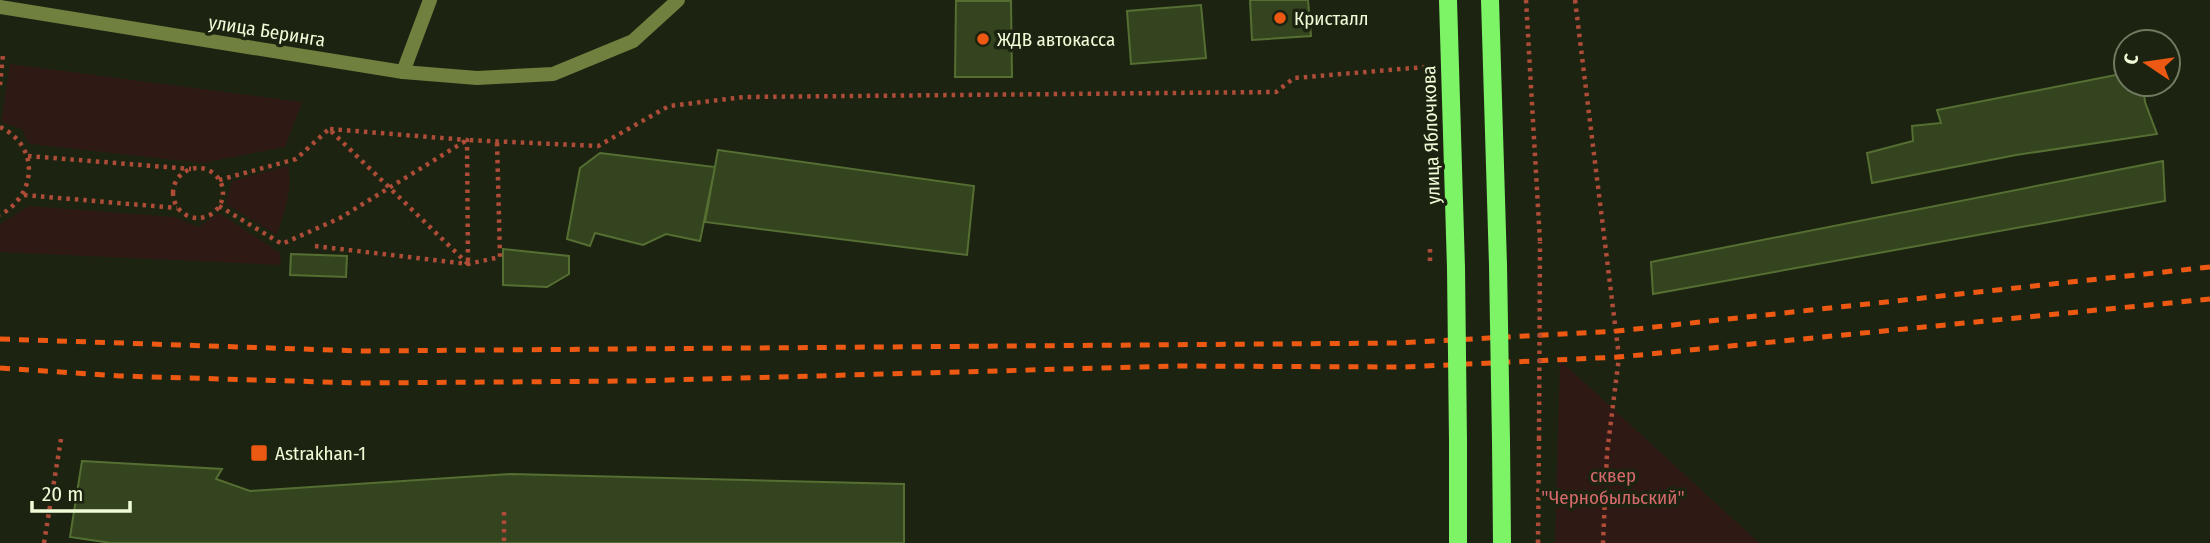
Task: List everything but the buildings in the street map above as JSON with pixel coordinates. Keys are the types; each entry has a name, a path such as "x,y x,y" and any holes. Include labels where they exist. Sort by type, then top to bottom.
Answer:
{"main road":[{"name":"улица Яблочкова","path":"1448,0 1456,268 1458,543"},
{"path":"1490,0 1498,265 1502,543"}],"street":[{"path":"403,72 430,0"},
{"name":"улица Беринга","path":"0,7 403,72 477,78 553,74 633,41 678,0"}],"path":[{"path":"1526,0 1540,242 1538,543"},
{"path":"1575,0 1619,357 1607,453 1603,543"},
{"path":"0,85 3,55"},
{"path":"219,180 296,159 329,129 467,140 598,146 669,106 744,97 1276,92 1294,79 1426,67"},
{"path":"0,127 21,142 28,156 30,176 24,195 0,215"},
{"path":"329,129 468,264"},
{"path":"219,206 282,244 340,218 467,140"},
{"path":"467,140 468,264"},
{"path":"315,246 468,264 500,257 498,141"},
{"path":"28,156 207,169 219,180 223,196 219,206 202,218 191,218 178,208 174,200 175,185 191,169"},
{"path":"24,195 178,208"},
{"path":"44,543 61,439"},
{"path":"504,512 504,543"}],"green space":[{"path":"10,64 302,102 285,147 202,163 29,144 22,129 1,122"},
{"path":"288,166 289,192 277,235 226,204 232,181"},
{"path":"29,206 175,217 198,227 219,213 280,253 281,265 0,252 0,224"},
{"name":"сквер \"Чернобыльский\"","path":"1560,360 1759,543 1555,543"}],"railway":[{"path":"0,339 361,351 1398,343 1617,331 2210,267"},
{"path":"0,368 120,376 360,383 634,381 1174,366 1404,367 1619,357 2210,299"}],"place":[{"name":"Кристалл","path":"1280,18"},
{"name":"ЖДВ автокасса","path":"983,39"},
{"name":"Astrakhan-1","path":"259,453"}]}
